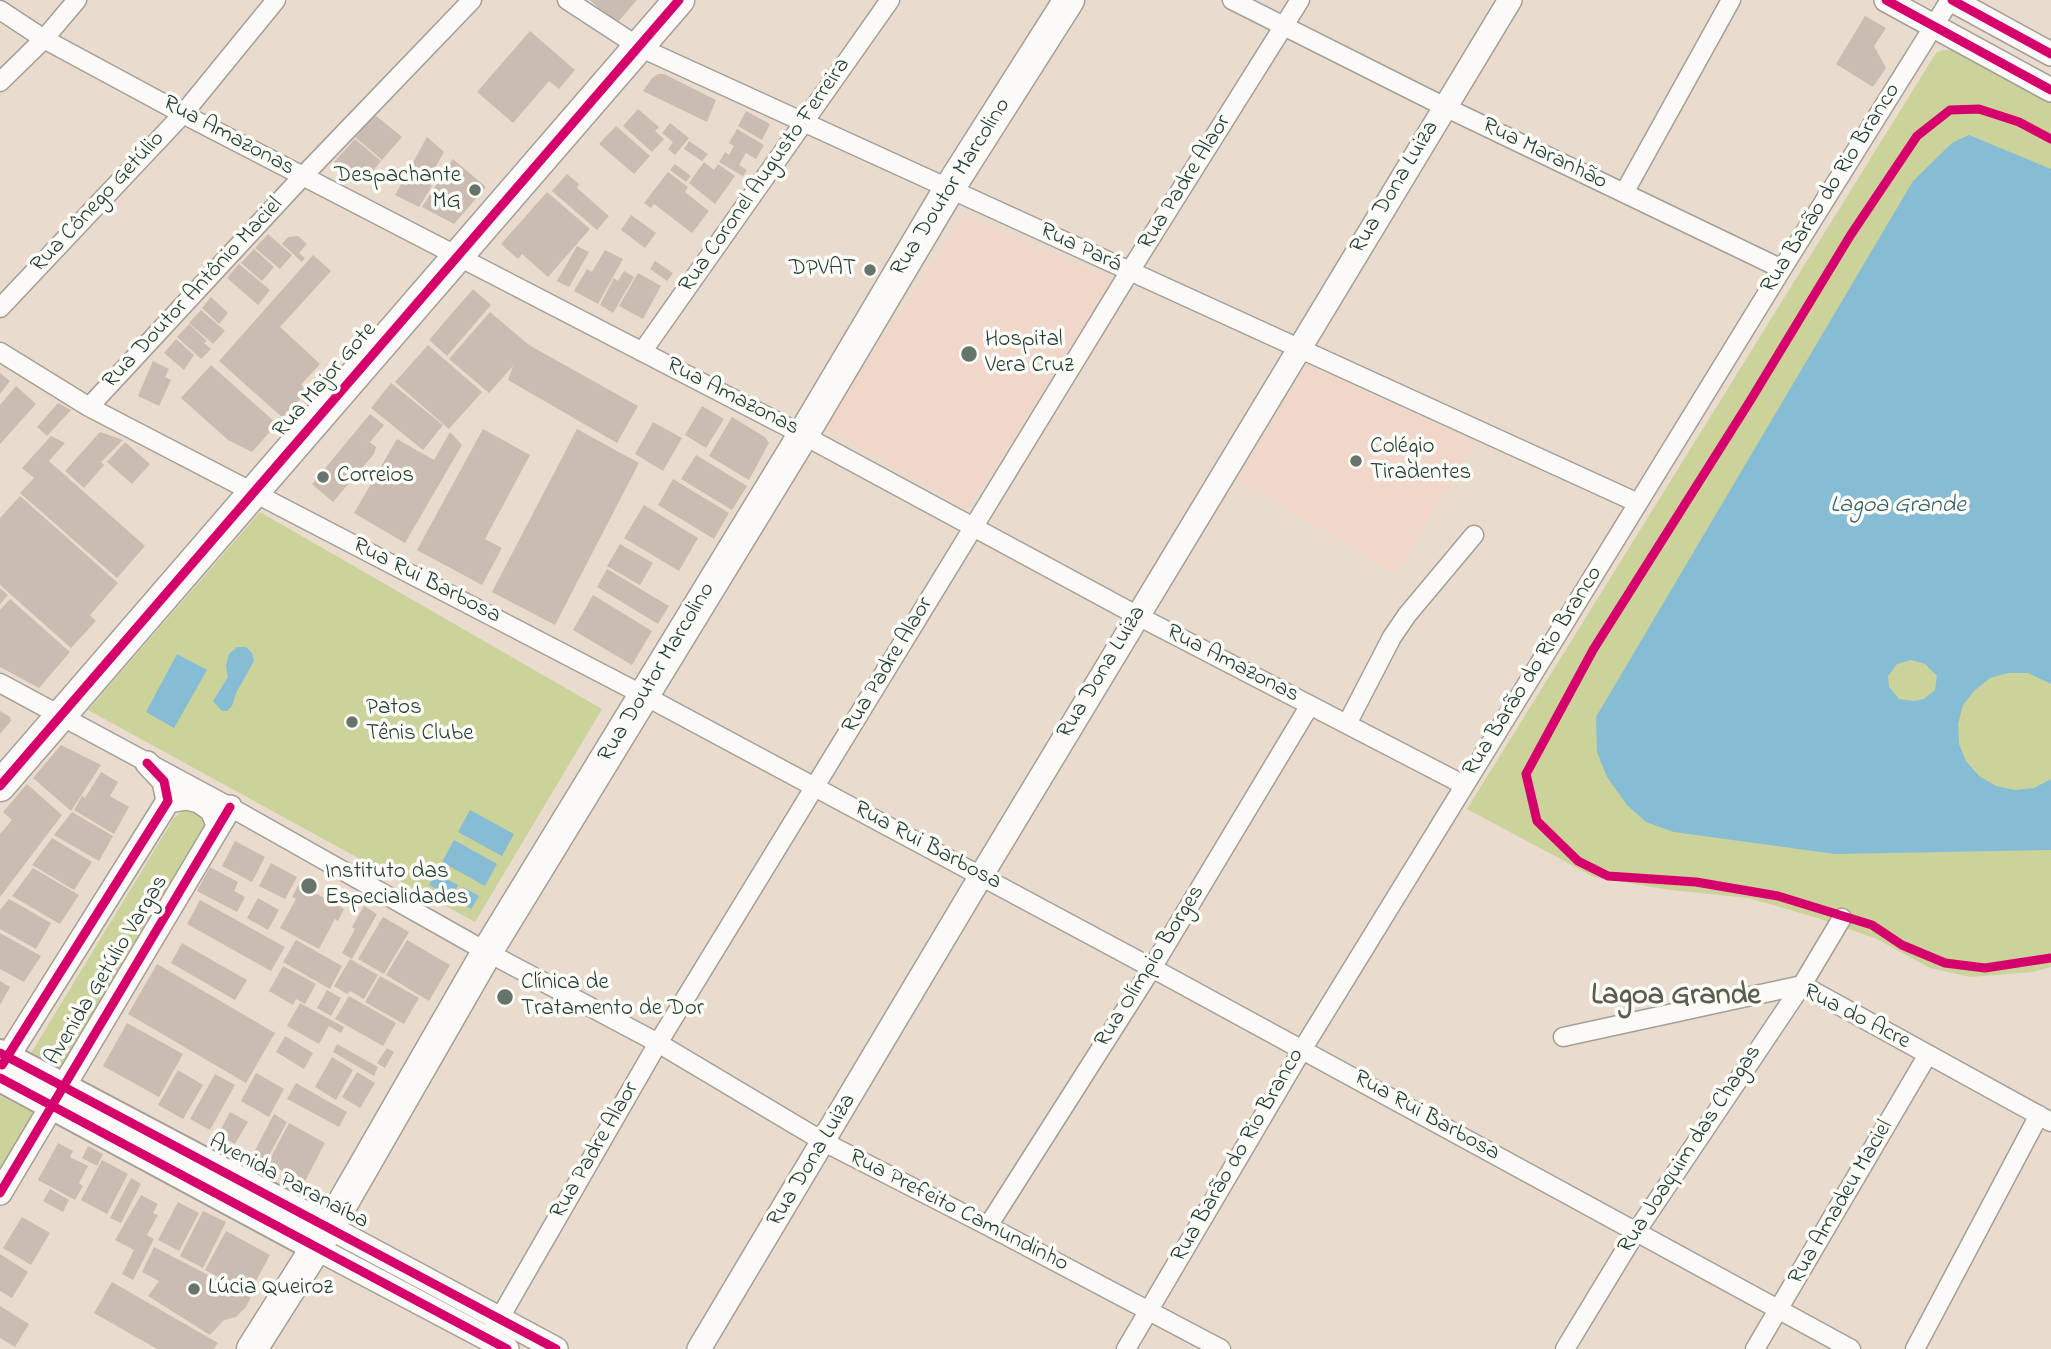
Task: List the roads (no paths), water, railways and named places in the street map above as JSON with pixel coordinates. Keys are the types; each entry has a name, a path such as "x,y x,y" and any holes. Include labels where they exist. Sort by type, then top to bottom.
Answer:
{"main road":[{"name":"Rua Major Gote","path":"0,786 679,0"},
{"name":"Rua Doutor Marcolino","path":"252,1349 323,1237 487,952 645,696 949,189 1069,0"},
{"name":"Avenida Paranaíba","path":"2,1065 56,1097 323,1237"}],"street":[{"path":"0,82 44,39 77,0"},
{"name":"Rua Cônego Getúlio","path":"0,307 183,114 276,0"},
{"name":"Rua Doutor Antônio Maciel","path":"89,407 303,176 472,0"},
{"name":"Rua Pará","path":"567,0 639,47 1638,503"},
{"name":"Rua Coronel Augusto Ferreira","path":"642,352 890,0"},
{"name":"Rua Maranhão","path":"1232,0 1445,107 1782,269"},
{"name":"Rua Padre Alaor","path":"497,1344 500,1318 658,1043 1130,271 1300,0"},
{"name":"Rua Dona Luiza","path":"699,1349 1510,0"},
{"path":"1623,193 1731,0"},
{"path":"1886,0 2051,90"},
{"path":"1951,0 2051,54"},
{"name":"Rua Barão do Rio Branco","path":"1126,1349 1302,1050 1464,785 1951,0"},
{"name":"Rua Amazonas","path":"0,10 44,39 183,114 803,435 1138,615 1464,785"},
{"name":"Rua Rui Barbosa","path":"0,352 89,407 645,696 1152,968 1851,1349"},
{"path":"1347,724 1392,637 1474,535"},
{"name":"Rua Prefeito Camundinho","path":"0,683 147,763 224,816 658,1043 824,1142 1221,1349"},
{"name":"Rua Olímpio Borges","path":"988,1226 1152,968 1310,705"},
{"path":"147,763 164,781 168,801 187,798 200,801 224,816"},
{"name":"Avenida Getúlio Vargas","path":"2,1065 168,801"},
{"name":"Avenida Getúlio Vargas","path":"0,1193 224,816"},
{"name":"Rua Joaquim das Chagas","path":"1565,1349 1636,1232 1802,985 1842,918"},
{"name":"Rua do Acre","path":"1563,1037 1802,985 2045,1119"},
{"name":"Rua Amadeu Maciel","path":"1755,1349 1927,1056"},
{"path":"1915,1349 2045,1119"},
{"name":"Avenida Paranaíba","path":"323,1237 393,1261 556,1349"},
{"name":"Avenida Paranaíba","path":"323,1237 381,1282 497,1344"},
{"path":"381,1282 393,1261"},
{"path":"433,1309 444,1288"}],"water":[{"name":"Lagoa Grande","path":"1969,135 2051,169 2051,684 2028,673 2008,673 1990,678 1975,690 1963,705 1958,724 1959,744 1966,761 1979,776 1996,786 2015,790 2034,788 2051,779 2051,850 1835,854 1674,832 1646,822 1627,805 1607,777 1597,752 1596,717 1913,181 1952,143","holes":["1911,660 1925,664 1937,676 1935,690 1924,699 1899,699 1889,687 1888,676 1897,664"]},
{"path":"237,647 246,647 252,653 254,661 236,693 232,706 227,711 222,711 213,701 228,677 226,666 229,654"},
{"path":"177,654 207,670 174,728 146,712"},
{"path":"470,810 514,834 502,856 458,832"},
{"path":"454,840 497,864 485,886 442,862"},
{"path":"435,873 458,885 452,897 429,885"},
{"path":"463,887 479,896 471,909 455,899"}],"place":[{"name":"Despachante MG","path":"475,190"},
{"name":"DPVAT","path":"870,270"},
{"name":"Hospital Vera Cruz","path":"969,354"},
{"name":"Colégio Tiradentes","path":"1356,461"},
{"name":"Correios","path":"323,477"},
{"name":"Patos Tênis Clube","path":"352,722"},
{"name":"Instituto das Especialidades","path":"309,886"},
{"name":"Clínica de Tratamento de Dor","path":"505,997"},
{"name":"Lúcia Queiroz","path":"194,1289"}],"district":[{"name":"Lagoa Grande","path":"1676,998"}]}
